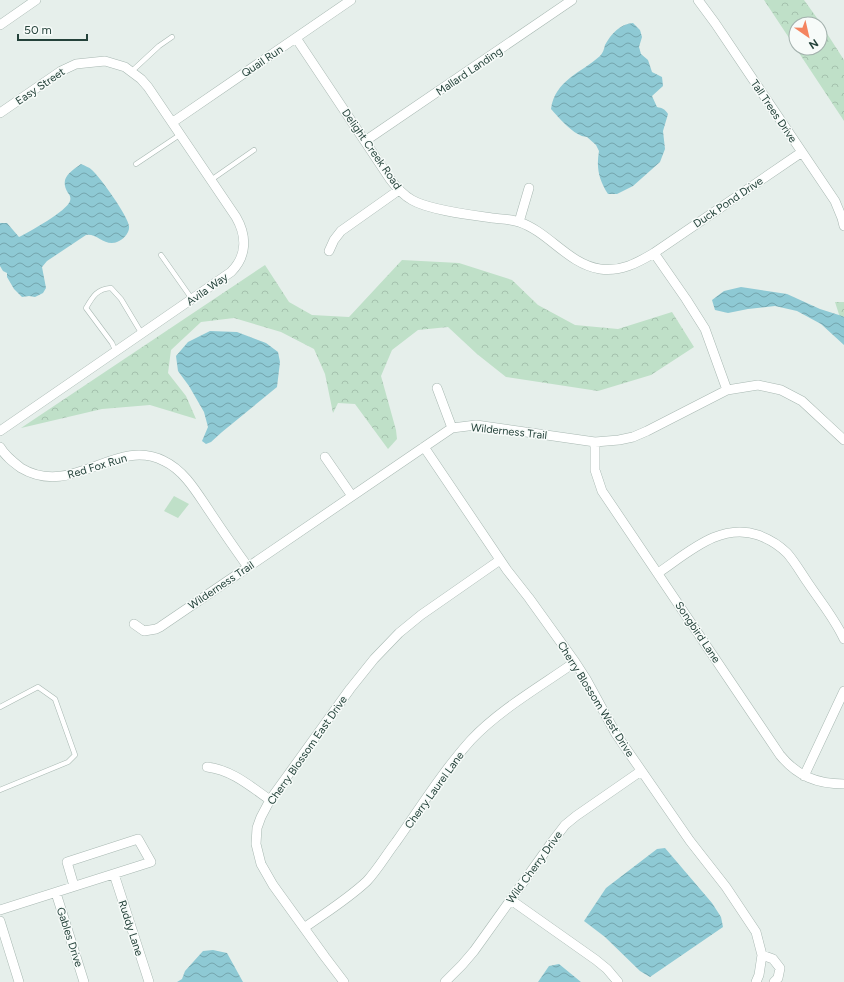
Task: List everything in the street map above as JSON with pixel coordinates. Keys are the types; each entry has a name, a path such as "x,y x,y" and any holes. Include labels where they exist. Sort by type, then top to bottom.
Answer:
{"street":[{"path":"0,25 36,0"},
{"name":"Quail Run","path":"173,122 351,0"},
{"name":"Mallard Landing","path":"365,141 572,0"},
{"name":"Tall Trees Drive","path":"698,0 835,201 844,226"},
{"name":"Delight Creek Road","path":"296,38 399,190 412,200 432,207 519,222 538,232 566,253 594,268 616,270 626,268 654,253"},
{"name":"Avila Way","path":"0,431 231,272 239,262 244,248 244,236 239,222 148,87 132,71 118,64 105,61"},
{"name":"Easy Street","path":"0,113 68,67 84,62 105,61"},
{"name":"Duck Pond Drive","path":"654,253 802,152"},
{"path":"519,222 530,188"},
{"path":"328,251 340,232 399,190"},
{"path":"654,253 705,329 727,390"},
{"name":"Wilderness Trail","path":"134,624 144,631 156,629 452,428 476,425 595,442 619,440 633,437 646,431 727,390 758,385 781,390 802,401 844,440"},
{"path":"437,388 452,428"},
{"name":"Songbird Lane","path":"595,442 595,470 602,491 780,755 794,770 810,779 826,783 844,784"},
{"name":"Red Fox Run","path":"0,447 9,459 26,470 43,476 54,477 71,475 130,455 144,455 163,460 172,465 186,478 248,567"},
{"name":"Cherry Blossom West Drive","path":"424,447 500,560 530,598 575,662 616,734 641,771 690,841 717,875 756,932 762,955 759,975 756,982"},
{"path":"325,457 352,496"},
{"path":"658,573 701,544 716,536 736,532 757,535 775,543 791,558 844,639"},
{"name":"Cherry Blossom East Drive","path":"344,982 267,875 259,857 256,844 257,828 261,817 270,800 374,658 421,614 500,560"},
{"name":"Cherry Laurel Lane","path":"304,928 344,900 374,873 444,773 471,740 502,713 575,662"},
{"path":"804,776 844,691"},
{"path":"207,767 227,772 242,780 270,800"},
{"name":"Wild Cherry Drive","path":"444,982 474,951 565,825 641,771"},
{"path":"0,910 151,862 138,839 66,862 74,886"},
{"name":"Ruddy Lane","path":"114,874 149,982"},
{"name":"Gables Drive","path":"56,893 84,982"},
{"path":"511,900 596,960 618,982"},
{"path":"0,921 19,982"},
{"path":"762,955 776,961 780,968 778,978 774,982"}],"lane":[{"path":"132,71 159,46 172,38"},
{"path":"136,164 181,134"},
{"path":"211,180 254,150"},
{"path":"161,255 192,299"},
{"path":"116,352 112,343 86,308 92,296 103,289 111,288 121,300 142,334"},
{"path":"0,707 38,687 48,693 56,699 75,755 68,762 0,790"}],"green space":[{"path":"764,0 804,0 816,16 788,16 788,36"},
{"path":"828,35 844,60 844,121 801,56 828,56"},
{"path":"402,260 459,263 512,280 538,305 575,325 618,329 672,312 694,347 651,375 598,391 506,377 477,354 448,327 418,330 392,350 381,376 396,430 397,439 388,449 355,404 338,403 333,413 325,374 314,349 281,332 234,318 201,322 171,350 168,373 186,396 196,419 150,405 102,409 21,428 265,265 289,302 312,315 349,317"},
{"path":"835,302 844,302 844,327 843,327"},
{"path":"174,496 189,504 178,518 164,511"}],"water":[{"path":"633,23 640,30 642,37 639,47 641,54 648,60 652,72 662,77 663,86 652,96 657,107 663,109 668,114 663,131 665,149 660,162 633,186 617,194 608,194 602,184 599,174 599,151 596,145 587,137 582,136 572,130 562,122 551,109 553,99 563,84 600,56 607,41 616,30 624,25"},
{"path":"81,164 92,170 101,180 124,214 129,226 126,236 122,240 109,243 94,236 86,235 47,261 42,267 46,288 43,293 35,297 22,297 14,289 7,277 7,273 3,271 0,266 0,223 7,223 19,237 39,226 62,210 70,201 65,179"},
{"path":"741,287 787,294 820,309 844,317 844,345 821,324 797,311 775,306 728,313 715,310 712,300 724,291"},
{"path":"210,331 237,332 266,343 278,352 280,362 277,387 211,442 206,444 202,441 208,427 204,412 189,386 178,371 176,356 188,342"},
{"path":"665,848 712,903 721,917 723,927 650,977 640,971 605,937 584,921 606,888 657,849"},
{"path":"213,950 227,953 243,982 177,982 182,979 185,971 203,951"},
{"path":"559,964 581,982 538,982 549,966"}]}
